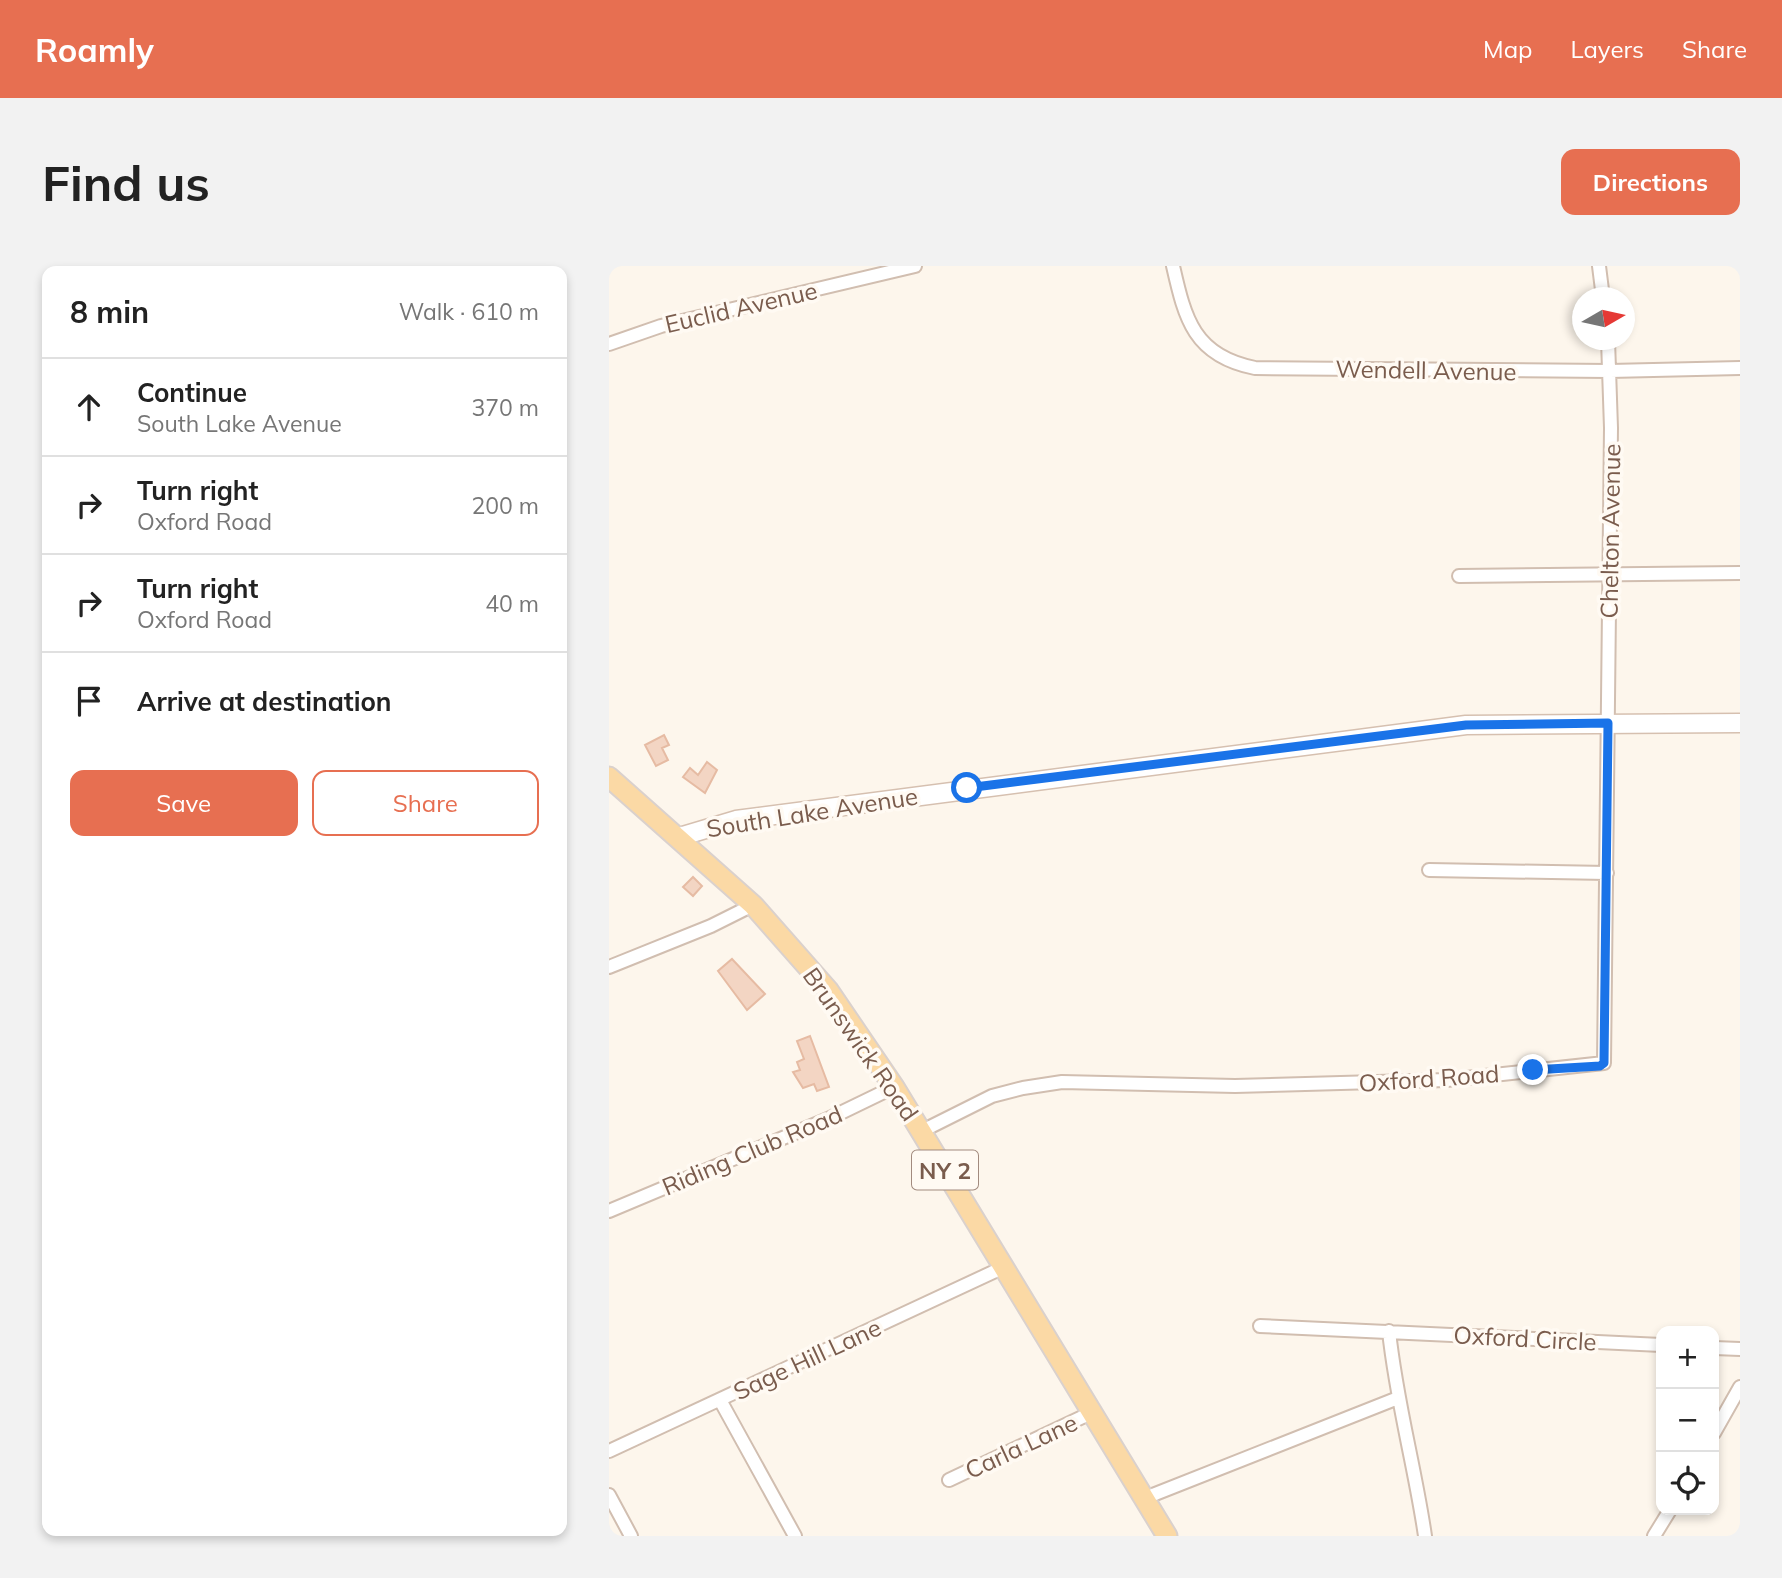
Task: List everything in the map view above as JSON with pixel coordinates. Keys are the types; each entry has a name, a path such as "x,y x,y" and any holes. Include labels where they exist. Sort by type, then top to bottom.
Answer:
{"main road":[{"name":"Brunswick Road","path":"609,777 754,905 828,990 922,1131 1167,1536"}],"street":[{"name":"Euclid Avenue","path":"609,344 661,326 915,266"},
{"name":"Wendell Avenue","path":"1173,266 1189,325 1213,352 1235,364 1255,368 1610,371 1740,368"},
{"path":"1599,266 1602,287"},
{"name":"Chelton Avenue","path":"1608,723 1609,350"},
{"path":"1459,576 1740,573"},
{"name":"Oxford Road","path":"922,1131 992,1096 1062,1082 1235,1086 1447,1080 1533,1070 1600,1066 1604,1063 1606,1054 1608,723"},
{"name":"South Lake Avenue","path":"679,838 736,820 1466,725 1740,723"},
{"path":"1429,870 1607,873"},
{"path":"609,967 711,926 754,905"},
{"name":"Riding Club Road","path":"609,1211 828,1119 894,1087"},
{"name":"Sage Hill Lane","path":"609,1451 1004,1267"},
{"name":"Oxford Circle","path":"1260,1326 1656,1345"},
{"path":"1389,1331 1398,1398 1414,1461 1425,1536"},
{"path":"1719,1348 1740,1349"},
{"path":"1719,1424 1740,1387"},
{"path":"1145,1498 1398,1398"},
{"path":"720,1400 795,1536"},
{"name":"Carla Lane","path":"949,1480 1093,1412"},
{"path":"609,1494 631,1536"},
{"path":"1654,1536 1668,1515"}],"building":[{"path":"664,735 669,745 662,748 668,760 656,766 645,745"},
{"path":"707,762 717,770 705,793 683,777 690,768 698,775"},
{"path":"693,877 702,886 693,896 683,887"},
{"path":"732,959 765,994 747,1010 718,971"},
{"path":"810,1036 829,1087 817,1091 814,1084 803,1088 793,1072 800,1070 797,1062 804,1059 797,1041"}],"route":[{"path":"967,788 1466,725 1608,723 1606,1054 1604,1063 1600,1066 1533,1070"}]}
